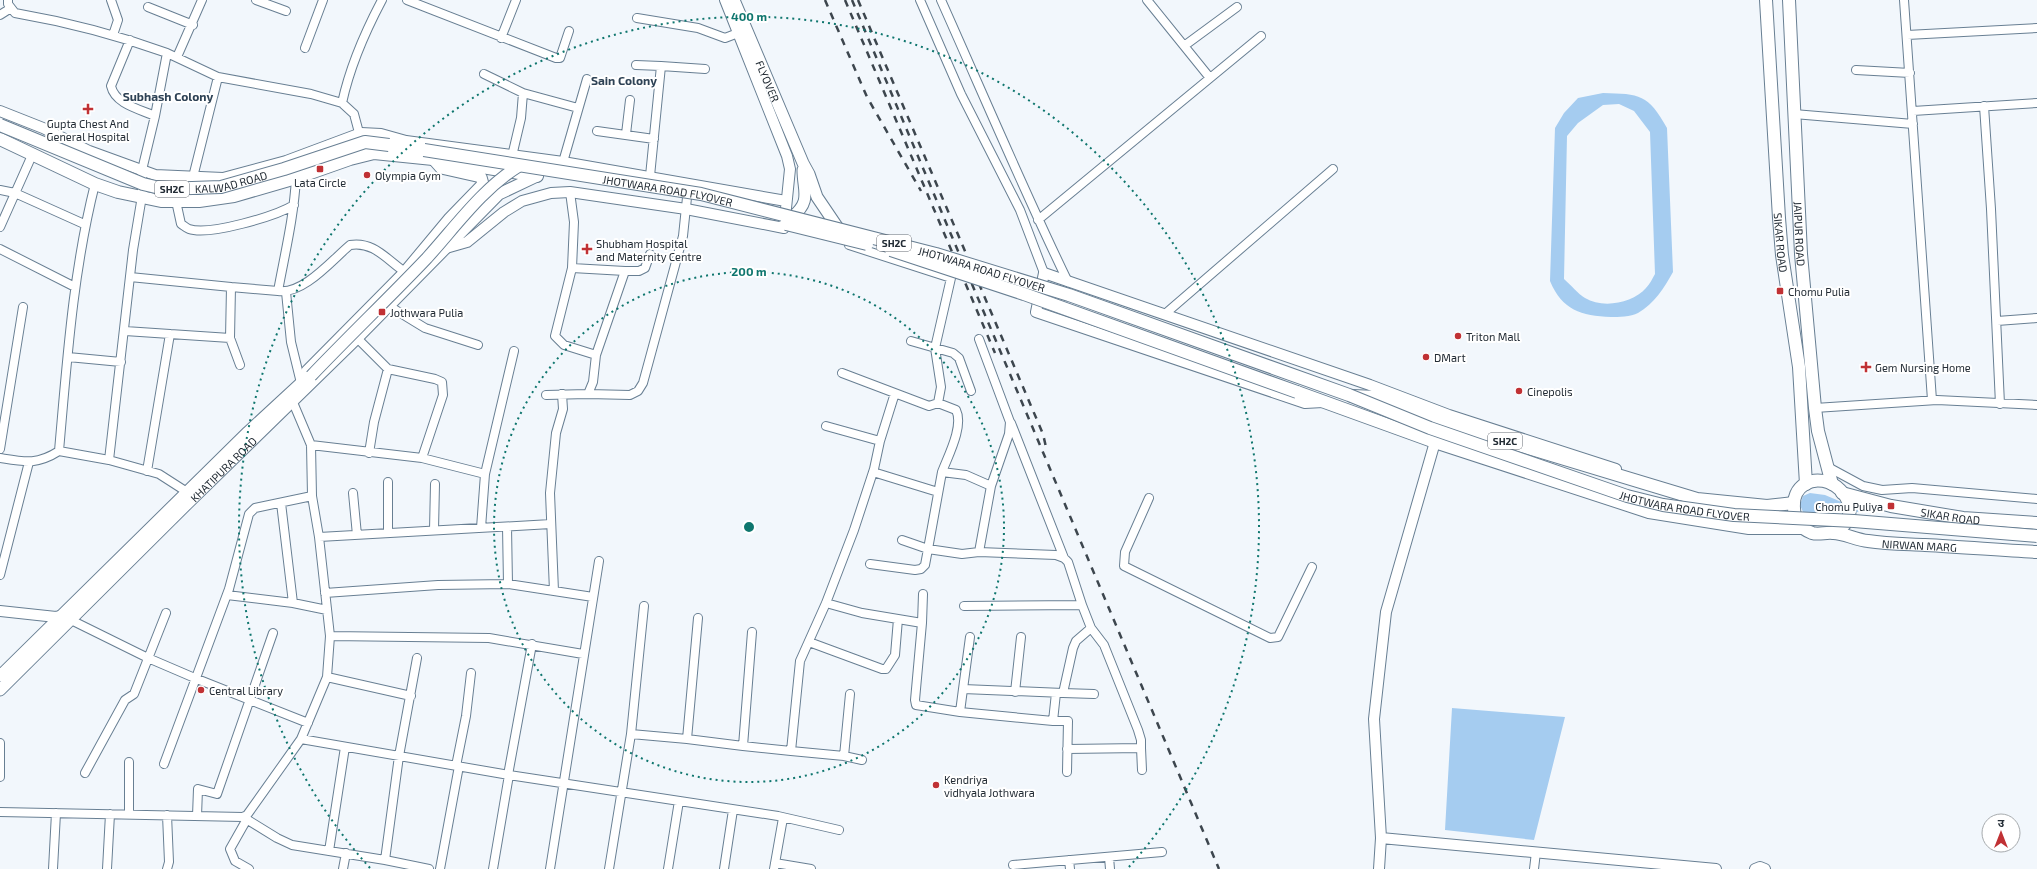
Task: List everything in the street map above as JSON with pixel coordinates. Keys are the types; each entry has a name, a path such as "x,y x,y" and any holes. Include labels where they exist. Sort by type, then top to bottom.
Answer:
{"main road":[{"name":"FLYOVER","path":"734,0 809,174 817,196 838,228"},
{"name":"SIKAR ROAD","path":"1766,0 1782,255 1799,367 1806,484"},
{"name":"JAIPUR ROAD","path":"1789,0 1801,254 1815,408 1818,431 1826,466"},
{"name":"KALWAD ROAD","path":"0,125 142,184 164,189 221,187 349,152"},
{"path":"0,139 33,153 95,184 118,192 161,201 200,201 234,196 296,178 349,152"},
{"name":"SH2C","path":"349,152 372,142 388,149"},
{"name":"JHOTWARA ROAD FLYOVER","path":"388,149 416,149 516,161 701,194 936,254 1069,295 1349,395 1430,428 1627,496 1663,505 1734,515 1854,521 2037,536"},
{"name":"JHOTWARA ROAD FLYOVER","path":"388,149 447,162 672,196 894,251 1024,294 1435,442"},
{"name":"SH2C","path":"349,152 365,155 388,149"},
{"path":"66,618 187,492 289,397 301,383 307,371 405,272 450,218 483,184 481,177 441,168 434,159"},
{"path":"301,383 311,376 409,277 477,200 516,161"},
{"name":"FLYOVER","path":"792,217 800,210 805,202 803,163"},
{"name":"KHATIPURA ROAD","path":"0,690 66,618 289,397 357,338 499,194 537,176"},
{"name":"JHOTWARA ROAD FLYOVER","path":"1349,395 1377,397 1452,425 1635,481"},
{"name":"NIRWAN MARG","path":"1435,442 1649,512 1695,521 1749,528 1804,528 1812,533 1833,533 1868,541 2037,552"},
{"path":"1826,466 1832,484"},
{"name":"SH2C","path":"1635,481 1697,500 1767,506 1794,503"},
{"path":"1804,528 1796,520 1794,503 1797,492 1806,484 1820,481 1832,484 1842,493 1848,504 1849,516 1845,524 1833,533"},
{"name":"SIKAR ROAD","path":"1842,493 1891,506 1963,518 2037,523"},
{"name":"KHATIPURA ROAD","path":"0,676 66,618"}],"street":[{"path":"8,0 15,13 55,20 130,40 177,57 218,77 312,94 342,103 354,114 361,133 365,155"},
{"path":"111,0 118,20 113,35"},
{"path":"177,57 202,0"},
{"path":"256,0 286,11"},
{"path":"305,48 323,0"},
{"path":"342,103 348,76 357,51 382,0"},
{"path":"406,0 558,59 560,58 569,31"},
{"path":"501,38 516,0"},
{"path":"725,0 787,156 790,169 784,228"},
{"path":"920,0 961,94 1020,210 1044,273 1036,312 1305,403 1327,402"},
{"path":"941,0 1038,220 1068,282"},
{"path":"1148,0 1210,78"},
{"path":"1904,0 1932,400"},
{"path":"148,7 192,25"},
{"path":"1184,46 1236,7"},
{"path":"0,15 11,8"},
{"path":"637,18 698,28 725,38 738,33"},
{"path":"1907,35 2037,28"},
{"path":"1038,220 1261,36"},
{"path":"130,40 111,86 112,92 122,101 155,116"},
{"path":"110,460 133,250 142,196 142,170 155,116 167,53"},
{"path":"636,66 661,66 705,70"},
{"path":"650,176 661,66"},
{"path":"1856,70 1910,73"},
{"path":"484,74 523,93 578,108"},
{"path":"193,177 218,77"},
{"path":"563,162 587,79"},
{"path":"516,161 523,93"},
{"path":"626,134 630,100"},
{"path":"1912,111 2037,103"},
{"path":"1984,106 1997,321 2000,404"},
{"path":"0,111 43,128 89,151 155,175 223,178 286,161 361,133 381,134 406,142 516,161 563,162 786,201"},
{"path":"1794,114 1913,124"},
{"path":"597,131 654,139"},
{"path":"0,227 33,153"},
{"path":"1165,314 1333,169"},
{"path":"296,178 290,235 282,258 282,291 291,342 301,383"},
{"path":"546,395 630,395 638,391 643,383 683,236 689,183"},
{"path":"59,451 75,287 84,224 95,184"},
{"path":"0,190 15,193 84,224"},
{"path":"570,192 574,222 572,268 555,336 564,345 596,355"},
{"path":"446,248 467,242 504,212 522,201 551,193 570,192 686,209 784,228 856,247 951,278 935,348 941,387 938,403"},
{"path":"176,200 181,224 188,229 194,230 220,228 254,221 284,211 294,205"},
{"path":"1020,210 1032,204"},
{"path":"130,277 282,291 306,283 350,245 365,244 376,250 405,272"},
{"path":"0,250 75,287"},
{"path":"572,268 625,271 639,270 645,268 650,254"},
{"path":"588,394 593,382 596,355 625,271"},
{"path":"1044,273 1370,385 1449,415 1624,471 1635,481"},
{"path":"231,287 230,338 240,365"},
{"path":"389,306 425,328 478,345"},
{"path":"0,449 4,405 23,307"},
{"path":"1997,321 2037,318"},
{"path":"125,331 230,338"},
{"path":"147,471 170,334"},
{"path":"357,338 388,369 435,379 442,382 443,395 422,458"},
{"path":"979,339 1064,558 1068,562 1091,628 1104,645 1138,730 1142,770"},
{"path":"911,341 953,353 959,358 971,391"},
{"path":"481,528 485,474 514,351"},
{"path":"68,357 121,362"},
{"path":"369,453 374,422 388,369"},
{"path":"842,373 929,406 938,403 956,410 959,416 959,425 942,472 925,565 921,569 915,570 870,564"},
{"path":"791,751 800,661 826,603 854,530 873,472 880,441 896,393"},
{"path":"554,591 550,493 555,445 563,409 562,394"},
{"path":"249,869 235,860 230,849 245,818 301,739 327,677 330,636 319,537 312,496 311,445 289,397"},
{"path":"1815,408 1932,400 2037,405"},
{"path":"979,552 991,486 1009,434 1010,422"},
{"path":"826,426 880,441"},
{"path":"1379,869 1381,838 1374,719 1386,612 1435,442"},
{"path":"311,445 422,458 485,474"},
{"path":"0,458 29,462 45,459 59,451 110,460 159,474 187,492"},
{"path":"0,573 29,462"},
{"path":"1826,466 1863,486 1882,490 1912,488 2037,499"},
{"path":"873,472 938,492"},
{"path":"942,472 966,475 991,486"},
{"path":"388,482 388,533"},
{"path":"434,530 435,484"},
{"path":"353,492 357,535"},
{"path":"164,764 228,595 249,514 255,508 312,496"},
{"path":"1149,498 1125,552 1124,566 1270,638 1278,637 1312,567"},
{"path":"281,503 292,602"},
{"path":"319,537 551,524"},
{"path":"507,527 508,584"},
{"path":"902,540 928,549 962,554 979,552 1056,555 1064,558"},
{"path":"550,869 598,561"},
{"path":"325,593 438,585 508,584 593,597"},
{"path":"923,594 915,700 916,705 960,712 1053,721 1068,721 1067,772"},
{"path":"228,595 292,602 327,610"},
{"path":"826,603 862,613 922,623"},
{"path":"964,606 1082,605"},
{"path":"609,869 631,734 644,606"},
{"path":"0,611 66,618 148,658 308,723"},
{"path":"85,773 125,700 134,694 166,613"},
{"path":"687,739 698,618"},
{"path":"809,642 882,669 886,669 895,655 898,619"},
{"path":"1053,721 1073,648 1076,641 1091,628"},
{"path":"743,746 752,632"},
{"path":"197,816 198,790 217,794 248,699 273,633"},
{"path":"330,636 489,638 532,644 584,654"},
{"path":"960,712 970,637"},
{"path":"1015,692 1021,637"},
{"path":"493,869 532,644"},
{"path":"385,860 399,756 417,658"},
{"path":"440,869 466,716 471,673"},
{"path":"327,677 411,696"},
{"path":"963,689 1094,694"},
{"path":"844,756 850,694"},
{"path":"631,734 844,756 862,760"},
{"path":"301,739 509,775 622,791 783,818 839,830"},
{"path":"0,742 0,777"},
{"path":"329,851 345,747"},
{"path":"1067,749 1141,748"},
{"path":"129,762 129,814"},
{"path":"668,869 678,801"},
{"path":"724,869 733,810"},
{"path":"0,812 245,818 277,838 292,845 385,860 429,869"},
{"path":"53,869 56,813"},
{"path":"107,869 110,814"},
{"path":"167,815 169,862 167,869"},
{"path":"783,818 775,866 811,869"},
{"path":"1381,838 1716,869"},
{"path":"1013,865 1162,852"},
{"path":"1534,869 1536,852"},
{"path":"343,869 346,854"},
{"path":"1109,857 1110,869"},
{"path":"1069,860 1070,869"},
{"path":"1755,869 1760,867 1765,869"}],"shaded area":[{"path":"1603,93 1626,94 1642,98 1654,108 1667,128 1673,272 1654,300 1644,309 1632,315 1617,317 1600,316 1590,315 1574,310 1560,299 1550,281 1555,128 1564,113 1578,98","holes":["1619,104 1634,111 1650,132 1655,274 1646,288 1634,297 1617,303 1600,303 1585,298 1564,279 1567,136 1578,123 1603,105"]},
{"path":"1810,493 1825,495 1865,512 1803,512 1800,505 1803,496"},
{"path":"1452,708 1565,717 1534,840 1445,830"}],"railway":[{"path":"825,0 867,97 921,191"},
{"path":"845,0 995,353"},
{"path":"852,0 1219,869"},
{"path":"858,0 1043,434 1046,447"}],"place":[{"name":"Gupta Chest And General Hospital","path":"88,109"},
{"name":"Lata Circle","path":"320,169"},
{"name":"Olympia Gym","path":"367,175"},
{"name":"Shubham Hospital and Maternity Centre","path":"587,249"},
{"name":"Chomu Pulia","path":"1780,291"},
{"name":"Jothwara Pulia","path":"382,312"},
{"name":"Triton Mall","path":"1458,336"},
{"name":"DMart","path":"1426,357"},
{"name":"Gem Nursing Home","path":"1866,367"},
{"name":"Cinepolis","path":"1519,391"},
{"name":"Chomu Puliya","path":"1891,506"},
{"name":"Central Library","path":"201,690"},
{"name":"Kendriya vidhyala Jothwara","path":"936,785"}],"district":[{"name":"Sain Colony","path":"624,80"},
{"name":"Subhash Colony","path":"168,96"}]}
